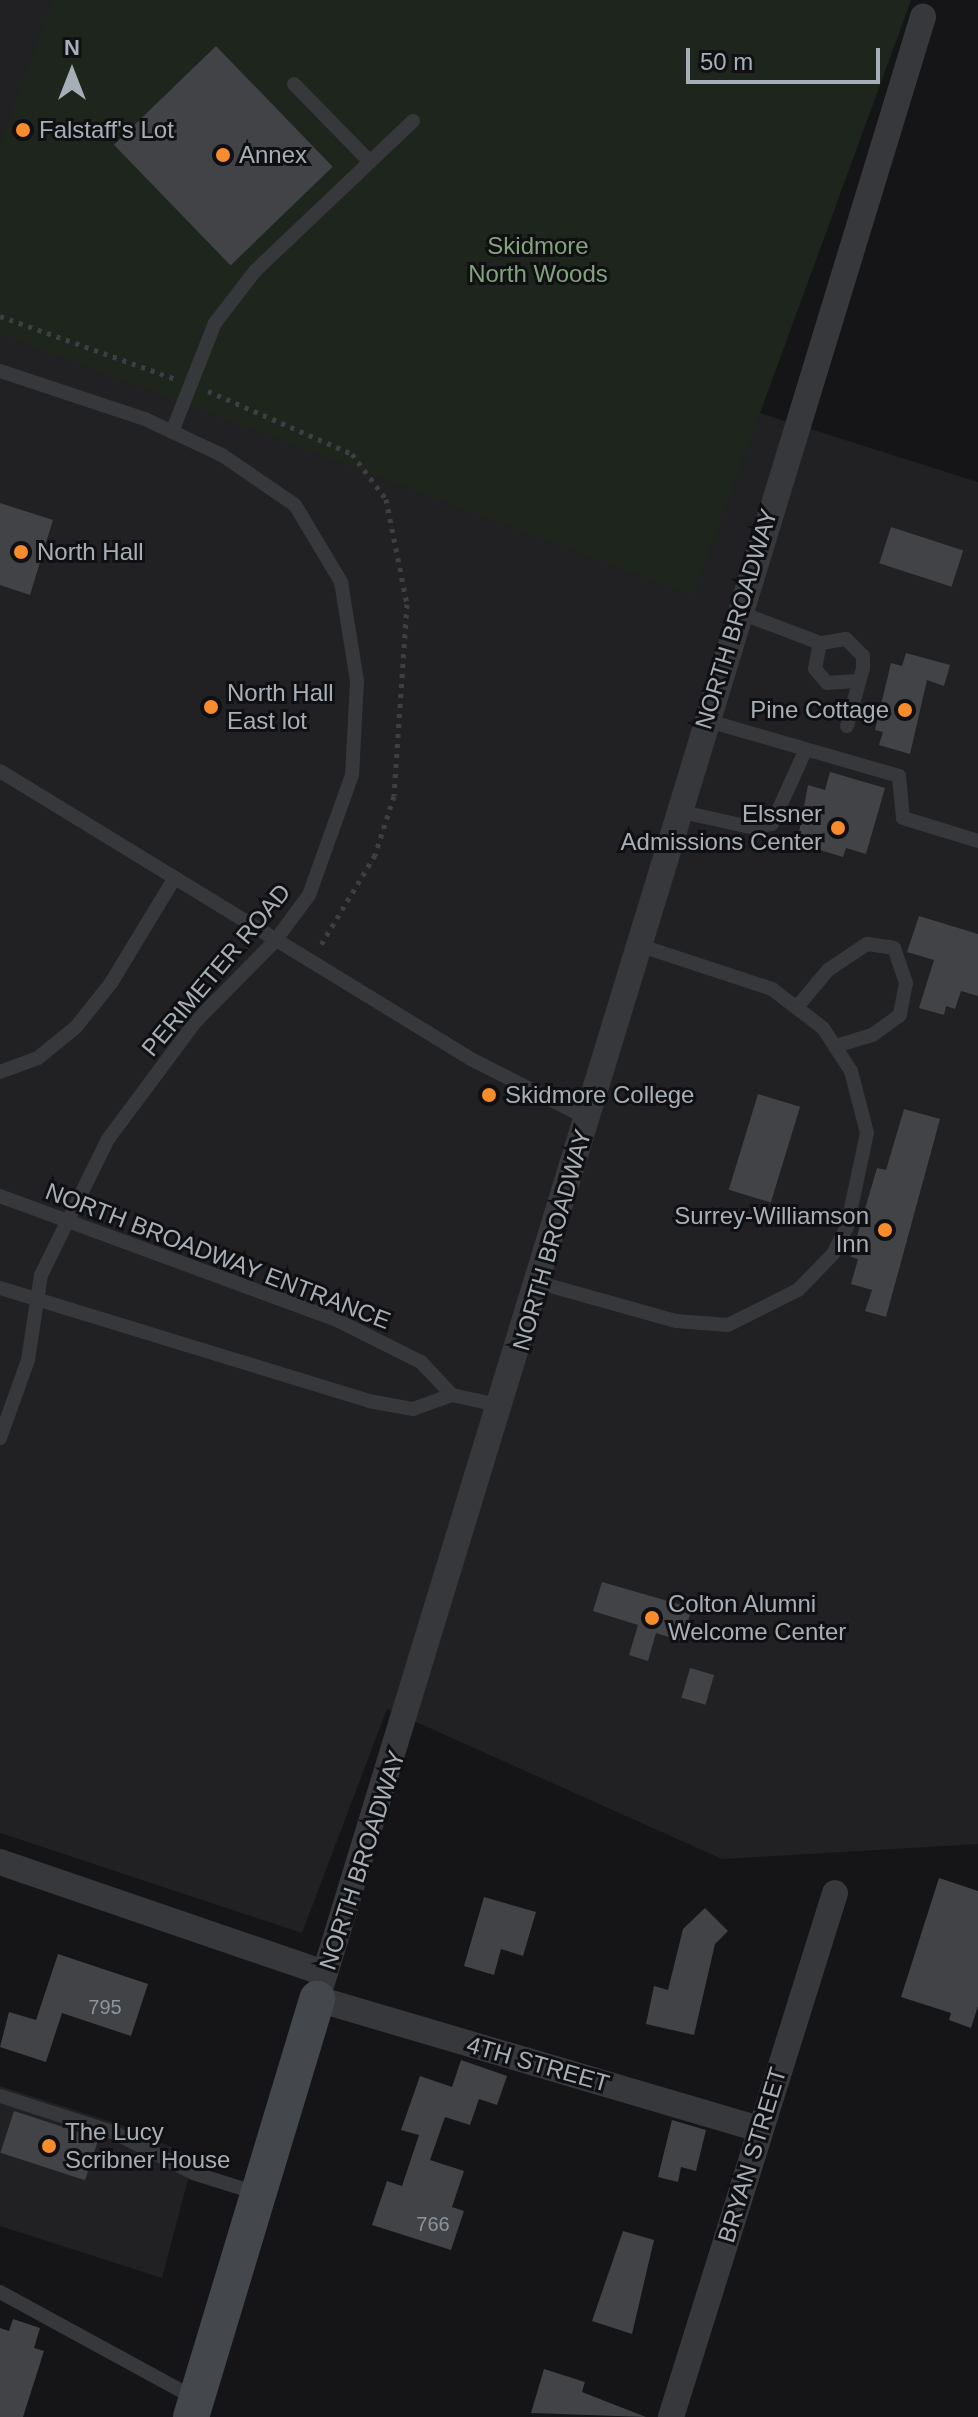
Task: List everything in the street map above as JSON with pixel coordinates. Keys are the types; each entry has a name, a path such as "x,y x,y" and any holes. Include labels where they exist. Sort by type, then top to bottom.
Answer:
{"street":[{"name":"NORTH BROADWAY","path":"194,2408 257,2193 540,1283 705,720 923,17"},
{"name":"4TH STREET","path":"0,1862 321,1986 759,2129"},
{"name":"BRYAN STREET","path":"671,2417 835,1893"}],"lane":[{"path":"294,84 370,162"},
{"path":"172,432 215,323 255,271 413,121"},
{"name":"PERIMETER ROAD","path":"0,371 172,432 222,455 295,505 341,582 357,681 352,775 309,895 275,941 196,1021 108,1139 68,1217 33,1299 28,1360 0,1438"},
{"path":"738,612 820,643 846,639 857,646 863,656 847,726"},
{"path":"820,643 815,669 827,683 859,681"},
{"path":"705,720 899,776 903,818 978,841"},
{"path":"678,811 754,828 772,824 806,749"},
{"path":"0,771 471,1059 587,1118"},
{"path":"0,1072 38,1058 76,1027 111,983 174,879"},
{"path":"797,1007 828,970 867,944 894,948 906,983 900,1015 872,1035 835,1046"},
{"path":"540,1283 676,1321 728,1325 798,1290 833,1254 847,1227 867,1133 851,1071 835,1046 797,1007 759,983 638,945"},
{"name":"NORTH BROADWAY ENTRANCE","path":"0,1196 68,1217 339,1321 421,1362 452,1395"},
{"path":"0,1288 369,1401 413,1409 452,1395 502,1406"},
{"path":"0,2096 115,2133 193,2173 257,2193"},
{"path":"0,2292 194,2408"}],"path":[{"path":"0,316 191,384 352,454 386,499 407,604 394,796 375,855 310,962"}],"shaded area":[{"name":"Skidmore College","path":"0,0 911,0 760,413 978,482 978,1844 722,1859 387,1709 302,1933 0,1833"},
{"path":"0,2086 124,2126 194,2157 162,2278 0,2226"}],"green space":[{"name":"Skidmore North Woods","path":"53,0 911,0 693,596 0,334 0,143"}],"building":[{"name":"Annex","path":"216,46 333,167 231,265 114,145"},
{"name":"North Hall","path":"0,503 53,520 30,595 0,585"},
{"path":"891,527 963,550 952,587 879,563"},
{"name":"Pine Cottage","path":"906,653 950,665 944,686 927,680 910,754 879,745 883,732 875,730 891,663 902,666"},
{"name":"Elssner Admissions Center","path":"830,772 885,788 866,854 846,848 843,857 797,843 808,785 825,790"},
{"path":"919,916 978,934 978,996 961,991 955,1009 946,1006 944,1015 919,1008 934,960 907,952"},
{"path":"758,1094 800,1107 771,1202 729,1190"},
{"name":"Surrey-Williamson Inn","path":"904,1109 940,1119 886,1317 865,1311 872,1290 851,1284 858,1259 851,1257 877,1168 886,1170"},
{"name":"Colton Alumni Welcome Center","path":"602,1582 692,1608 682,1641 656,1633 648,1661 629,1655 638,1625 593,1611"},
{"path":"690,1668 714,1675 705,1705 681,1698"},
{"path":"939,1878 978,1891 978,2006 971,2028 949,2020 951,2013 901,1997"},
{"path":"484,1897 536,1912 523,1956 501,1949 494,1975 464,1966"},
{"path":"705,1908 728,1931 715,1944 694,2035 646,2024 654,1986 668,1990 683,1929"},
{"path":"58,1954 148,1984 131,2036 62,2013 46,2062 0,2047 9,2012 36,2020"},
{"path":"461,2060 507,2076 497,2105 479,2099 470,2125 445,2117 430,2160 464,2171 452,2207 464,2211 451,2250 372,2225 387,2181 402,2186 419,2135 401,2130 420,2076 452,2087"},
{"name":"The Lucy Scribner House","path":"14,2111 99,2139 85,2180 0,2153"},
{"path":"672,2120 706,2130 696,2171 681,2167 678,2182 658,2177"},
{"path":"623,2231 654,2240 632,2334 592,2321"},
{"path":"13,2319 40,2328 34,2348 44,2351 23,2417 0,2417 0,2328 9,2331"},
{"path":"544,2369 585,2382 582,2392 646,2417 531,2413"}],"place":[{"name":"Falstaff's Lot","path":"23,130"},
{"name":"Annex","path":"223,155"},
{"name":"North Hall","path":"21,552"},
{"name":"North Hall East lot","path":"211,707"},
{"name":"Pine Cottage","path":"905,710"},
{"name":"Elssner Admissions Center","path":"838,828"},
{"name":"Skidmore College","path":"489,1095"},
{"name":"Surrey-Williamson Inn","path":"885,1230"},
{"name":"Colton Alumni Welcome Center","path":"652,1618"},
{"name":"The Lucy Scribner House","path":"49,2146"}]}
